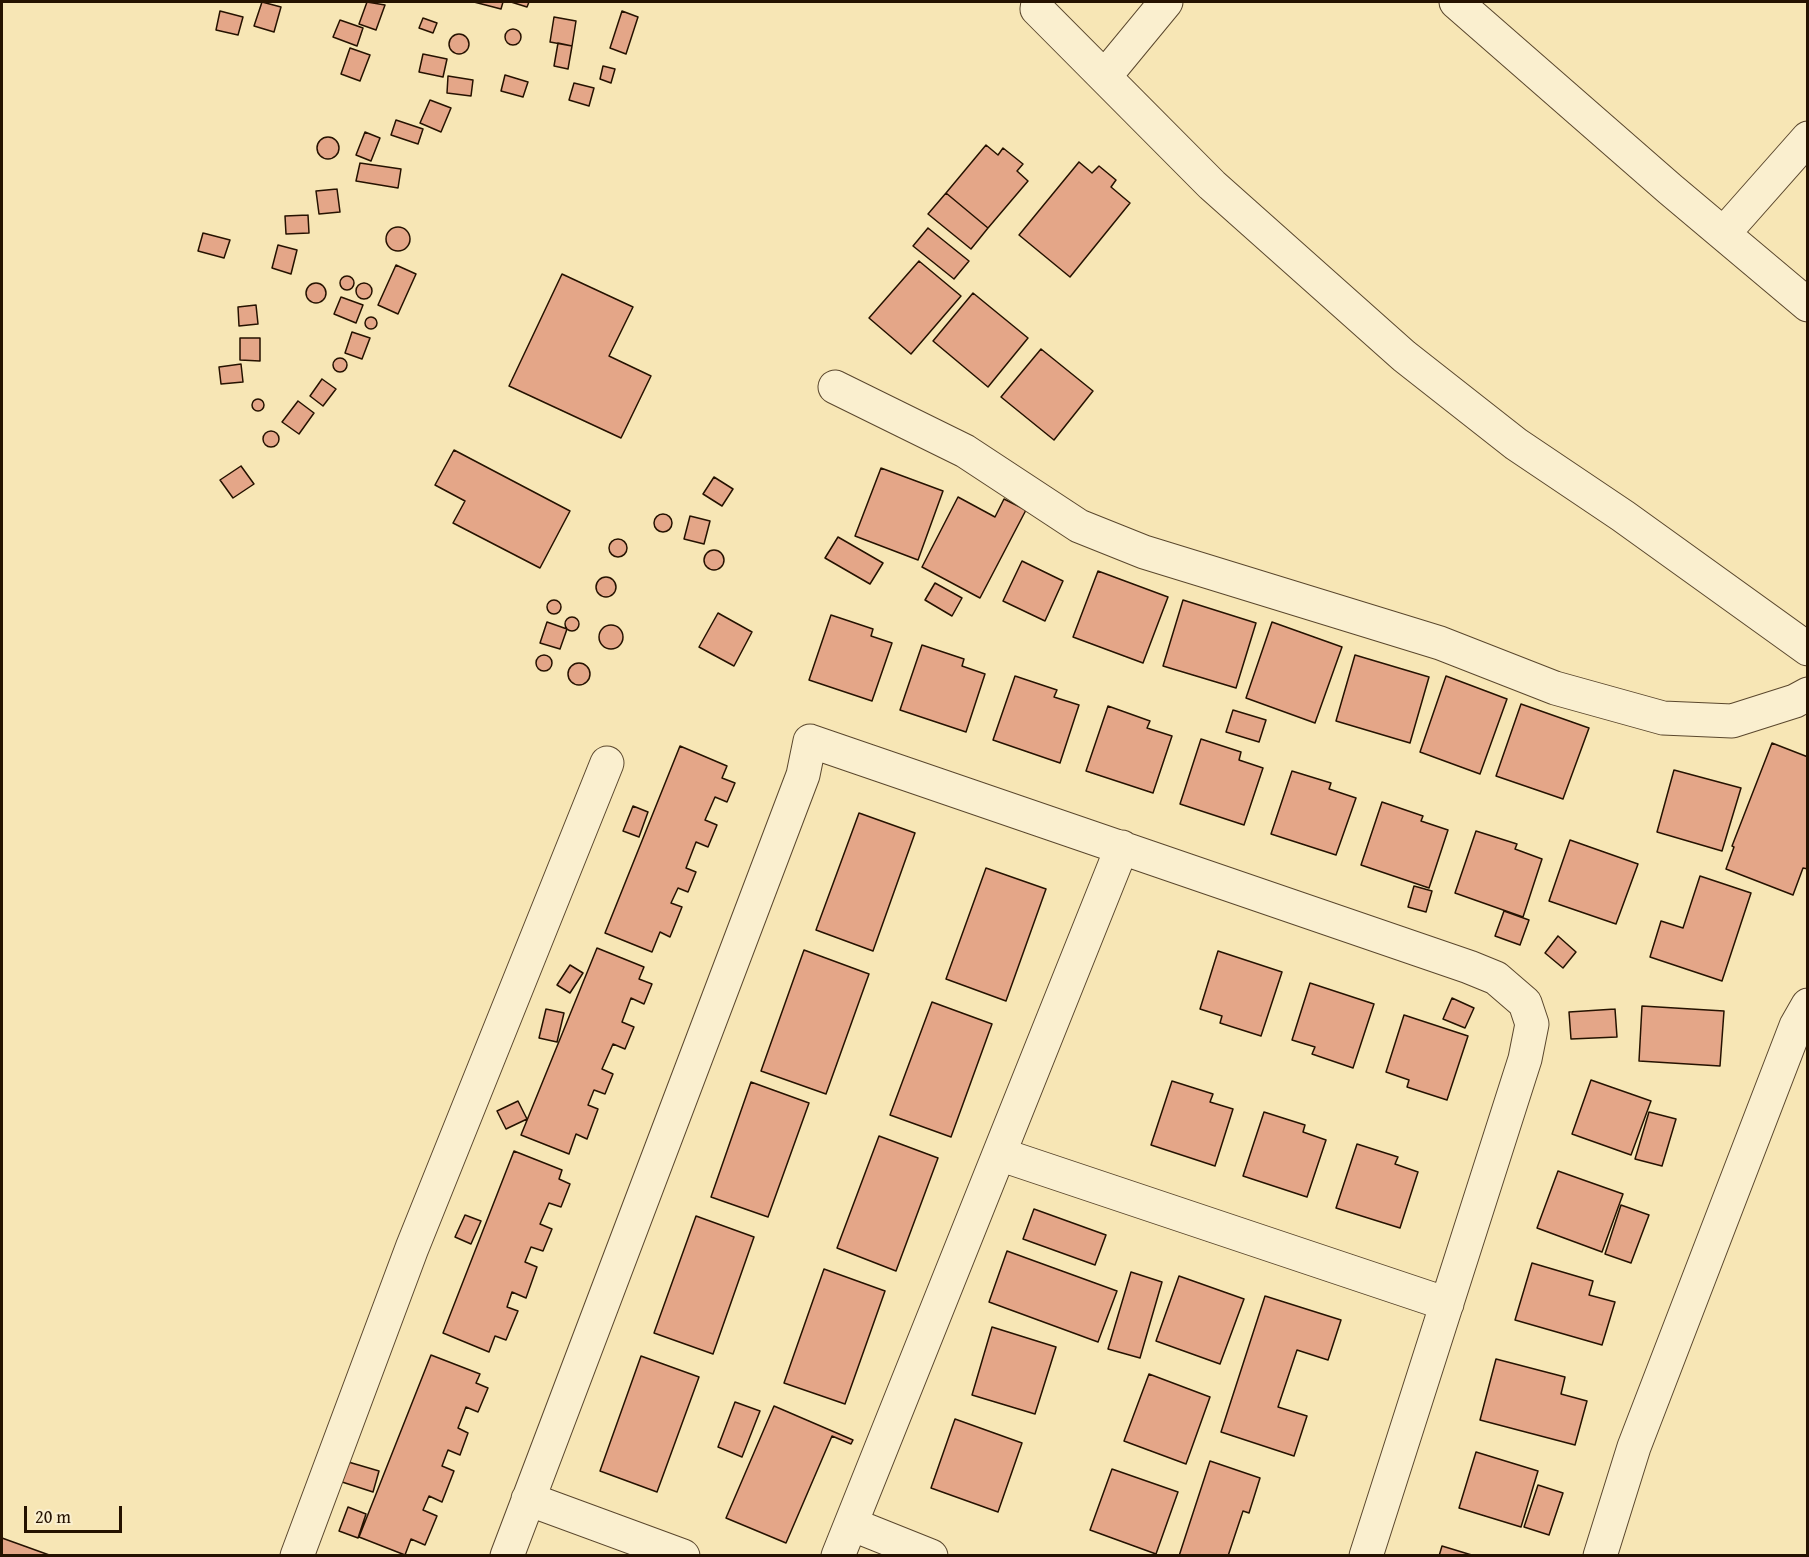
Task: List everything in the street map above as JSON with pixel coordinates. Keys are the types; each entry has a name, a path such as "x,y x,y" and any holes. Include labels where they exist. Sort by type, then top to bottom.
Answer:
{"street":[{"path":"1038,2 1037,9 1212,185 1404,356 1516,444 1623,516 1808,649"},
{"path":"1105,76 1166,2"},
{"path":"1456,2 1670,189 1808,305"},
{"path":"1724,233 1808,138"},
{"path":"835,387 965,452 1079,526 1144,552 1440,643 1555,688 1663,718 1732,721 1795,701 1808,694"},
{"path":"507,1556 802,776 810,741 1469,967 1496,978 1525,1004 1532,1024 1525,1059 1366,1556"},
{"path":"297,1556 412,1248 607,763"},
{"path":"838,1556 1122,847"},
{"path":"1600,1556 1638,1437 1796,1026 1808,1005"},
{"path":"999,1154 1447,1304"},
{"path":"528,1499 683,1556"},
{"path":"852,1524 930,1556"}],"building":[{"path":"262,2 281,7 274,32 254,26"},
{"path":"367,2 385,5 376,30 359,24"},
{"path":"474,2 503,2 501,9"},
{"path":"511,2 529,2 527,7"},
{"path":"220,11 243,17 238,35 216,30"},
{"path":"622,11 638,17 626,54 610,48"},
{"path":"554,17 576,21 572,46 550,42"},
{"path":"423,18 437,23 433,33 419,28"},
{"path":"340,20 363,28 357,46 333,37"},
{"path":"513,29 521,37 513,45 505,37"},
{"path":"455,34 463,34 469,40 469,48 463,54 455,54 449,48 449,40"},
{"path":"558,43 572,46 568,69 554,66"},
{"path":"350,48 370,55 360,81 341,74"},
{"path":"423,54 447,59 443,77 419,72"},
{"path":"603,66 615,69 611,83 600,79"},
{"path":"505,75 528,82 523,97 501,91"},
{"path":"448,76 473,80 471,96 447,93"},
{"path":"574,83 594,88 589,106 569,100"},
{"path":"430,100 451,108 441,132 420,123"},
{"path":"396,120 423,129 418,144 391,135"},
{"path":"365,132 380,138 371,161 356,155"},
{"path":"328,137 338,144 339,148 332,158 328,159 318,152 317,148 324,138"},
{"path":"986,145 998,155 1003,148 1023,164 1017,171 1028,181 988,228 946,193"},
{"path":"1079,162 1092,173 1099,166 1116,180 1111,187 1130,203 1070,277 1019,235"},
{"path":"360,163 401,169 398,188 356,181"},
{"path":"337,189 340,212 319,214 316,191"},
{"path":"946,193 988,228 971,249 928,214"},
{"path":"308,215 309,233 286,234 285,216"},
{"path":"398,227 407,230 410,239 407,248 398,251 389,248 386,239 389,230"},
{"path":"928,228 969,261 954,279 913,246"},
{"path":"203,233 230,240 224,258 198,251"},
{"path":"278,245 297,250 291,274 272,268"},
{"path":"919,261 961,296 911,354 869,318"},
{"path":"396,265 416,274 398,314 378,305"},
{"path":"562,274 633,307 609,356 651,376 621,438 509,386"},
{"path":"347,276 352,278 354,283 352,288 347,290 342,288 340,283 342,278"},
{"path":"316,283 323,286 326,293 323,300 316,303 309,300 306,293 309,286"},
{"path":"364,283 370,285 372,291 370,297 364,299 358,297 356,291 358,285"},
{"path":"973,293 1028,338 988,387 933,341"},
{"path":"341,297 363,305 356,323 334,314"},
{"path":"256,305 258,324 239,326 238,307"},
{"path":"373,317 377,323 373,329 369,329 365,321"},
{"path":"352,332 370,338 362,359 345,353"},
{"path":"240,338 260,338 260,361 240,360"},
{"path":"1041,349 1093,391 1054,440 1001,397"},
{"path":"337,358 343,358 347,365 343,372 337,372 333,368 333,362"},
{"path":"241,364 243,382 221,384 219,367"},
{"path":"322,379 336,389 323,406 310,396"},
{"path":"258,399 264,405 258,411 252,405"},
{"path":"298,401 314,413 299,434 282,422"},
{"path":"271,431 277,433 279,439 277,445 271,447 265,445 263,439 265,433"},
{"path":"454,450 570,511 540,568 453,523 465,501 435,485"},
{"path":"241,466 254,484 233,498 220,480"},
{"path":"881,468 943,491 918,560 855,536"},
{"path":"714,477 733,489 722,506 703,494"},
{"path":"958,497 995,517 1004,499 1026,510 980,598 922,567"},
{"path":"659,514 667,514 672,519 670,530 659,532 654,527 654,519"},
{"path":"690,516 710,521 704,544 684,539"},
{"path":"838,537 883,563 870,584 825,558"},
{"path":"618,539 624,542 627,548 624,554 618,557 612,554 609,548 612,542"},
{"path":"710,550 718,550 724,556 724,564 718,570 710,570 704,564 704,556"},
{"path":"1022,561 1063,581 1045,621 1003,601"},
{"path":"1098,571 1168,597 1143,663 1073,637"},
{"path":"606,577 613,580 616,587 613,594 606,597 599,594 596,587 599,580"},
{"path":"935,583 962,598 952,616 925,600"},
{"path":"551,600 557,600 561,607 557,614 551,614 547,610 547,604"},
{"path":"1183,600 1256,623 1236,688 1163,666"},
{"path":"718,613 752,632 734,666 699,647"},
{"path":"831,615 873,629 871,636 892,643 872,701 809,680"},
{"path":"572,617 577,619 579,624 577,629 572,631 567,629 565,624 567,619"},
{"path":"547,622 567,629 560,649 540,643"},
{"path":"1272,622 1342,647 1315,723 1246,698"},
{"path":"611,625 620,628 623,637 620,646 611,649 602,646 599,637 602,628"},
{"path":"922,645 964,659 962,666 985,674 966,732 900,710"},
{"path":"544,655 550,657 552,663 550,669 544,671 538,669 536,663 538,657"},
{"path":"1355,655 1429,677 1410,743 1336,721"},
{"path":"579,663 589,670 590,674 583,684 579,685 569,678 568,674 575,664"},
{"path":"1015,676 1057,690 1054,697 1079,705 1060,763 993,740"},
{"path":"1446,676 1507,699 1480,774 1420,752"},
{"path":"1521,704 1589,728 1563,799 1496,776"},
{"path":"1108,706 1150,721 1147,728 1172,736 1153,793 1086,771"},
{"path":"1233,710 1266,720 1259,742 1226,732"},
{"path":"1201,739 1241,752 1239,760 1263,768 1244,825 1180,804"},
{"path":"1772,743 1808,757 1808,869 1803,868 1793,895 1726,869 1734,847 1732,846"},
{"path":"680,746 727,766 722,778 735,783 727,802 715,797 705,820 717,825 708,847 696,842 686,868 696,872 688,892 678,888 671,903 682,907 670,937 660,932 652,952 605,933"},
{"path":"1674,770 1741,788 1722,851 1657,832"},
{"path":"1292,771 1331,783 1329,789 1356,798 1336,855 1271,834"},
{"path":"1382,802 1423,816 1421,821 1448,830 1429,888 1361,865"},
{"path":"633,806 648,812 639,837 623,831"},
{"path":"859,813 915,833 873,951 816,930"},
{"path":"1476,831 1517,844 1515,849 1542,859 1523,917 1455,893"},
{"path":"1570,840 1638,864 1616,924 1549,901"},
{"path":"986,868 1046,889 1006,1001 946,979"},
{"path":"1700,876 1751,893 1722,981 1650,957 1661,921 1683,928"},
{"path":"1414,886 1432,891 1426,912 1408,907"},
{"path":"1504,911 1529,920 1520,945 1495,936"},
{"path":"1558,936 1576,952 1563,968 1545,953"},
{"path":"597,948 644,967 639,979 652,984 644,1004 631,998 622,1022 634,1027 625,1049 613,1044 602,1069 613,1074 605,1094 594,1090 588,1105 598,1109 587,1139 576,1134 569,1154 521,1135"},
{"path":"804,950 869,974 826,1094 761,1071"},
{"path":"1218,951 1282,972 1261,1036 1220,1023 1222,1016 1200,1009"},
{"path":"570,965 583,973 570,993 557,985"},
{"path":"1310,983 1374,1004 1353,1068 1312,1054 1315,1047 1292,1040"},
{"path":"1452,998 1474,1008 1465,1028 1443,1019"},
{"path":"932,1002 992,1024 951,1137 890,1115"},
{"path":"1642,1006 1724,1011 1720,1066 1639,1061"},
{"path":"546,1009 564,1013 557,1042 539,1038"},
{"path":"1615,1009 1617,1037 1571,1039 1569,1012"},
{"path":"1404,1015 1468,1036 1447,1100 1407,1087 1409,1080 1386,1072"},
{"path":"1591,1080 1651,1101 1631,1155 1572,1134"},
{"path":"1172,1081 1213,1094 1210,1102 1233,1109 1215,1166 1151,1145"},
{"path":"751,1082 809,1103 768,1217 711,1197"},
{"path":"518,1101 527,1119 506,1129 497,1111"},
{"path":"1264,1112 1305,1125 1303,1132 1326,1140 1307,1197 1243,1176"},
{"path":"1649,1112 1676,1119 1662,1166 1635,1159"},
{"path":"879,1136 938,1158 896,1271 837,1248"},
{"path":"1357,1144 1398,1157 1395,1164 1418,1172 1400,1228 1336,1208"},
{"path":"514,1151 562,1170 559,1179 570,1184 561,1207 549,1203 540,1224 552,1229 543,1251 531,1247 525,1262 537,1267 526,1298 512,1292 507,1307 518,1311 506,1340 495,1336 489,1352 443,1333"},
{"path":"1558,1171 1623,1194 1602,1252 1537,1228"},
{"path":"1621,1205 1649,1215 1631,1263 1605,1254"},
{"path":"1034,1209 1106,1235 1095,1265 1023,1239"},
{"path":"465,1215 481,1221 471,1244 455,1237"},
{"path":"696,1216 754,1237 713,1354 654,1333"},
{"path":"1007,1251 1117,1291 1098,1342 989,1302"},
{"path":"1532,1263 1593,1281 1589,1295 1615,1302 1602,1345 1515,1320"},
{"path":"824,1269 885,1291 845,1404 784,1383"},
{"path":"1131,1272 1162,1282 1140,1358 1108,1349"},
{"path":"1179,1276 1244,1299 1220,1364 1156,1341"},
{"path":"1265,1296 1341,1320 1328,1360 1297,1350 1278,1407 1307,1416 1294,1456 1221,1432"},
{"path":"992,1327 1056,1347 1035,1414 972,1395"},
{"path":"431,1355 480,1374 476,1383 488,1388 478,1412 466,1407 458,1428 468,1433 460,1455 448,1450 442,1466 454,1471 442,1502 429,1496 423,1510 437,1516 425,1545 411,1539 405,1555 359,1537"},
{"path":"641,1356 699,1377 657,1492 600,1471"},
{"path":"1496,1359 1565,1377 1561,1394 1587,1401 1575,1445 1480,1420"},
{"path":"1149,1374 1210,1397 1186,1464 1124,1441"},
{"path":"735,1402 760,1411 742,1457 718,1447"},
{"path":"774,1406 853,1440 851,1444 832,1436 786,1543 726,1518"},
{"path":"955,1419 1022,1443 998,1512 931,1488"},
{"path":"1476,1452 1538,1471 1521,1527 1459,1508"},
{"path":"345,1461 379,1471 373,1492 339,1481"},
{"path":"1210,1461 1260,1478 1249,1513 1243,1511 1228,1556 1179,1556"},
{"path":"1112,1469 1178,1492 1156,1554 1090,1530"},
{"path":"1538,1485 1563,1493 1549,1535 1524,1527"},
{"path":"348,1507 366,1514 358,1538 339,1531"},
{"path":"2,1538 52,1556 2,1556"},
{"path":"1442,1546 1475,1556 1439,1556"}]}
